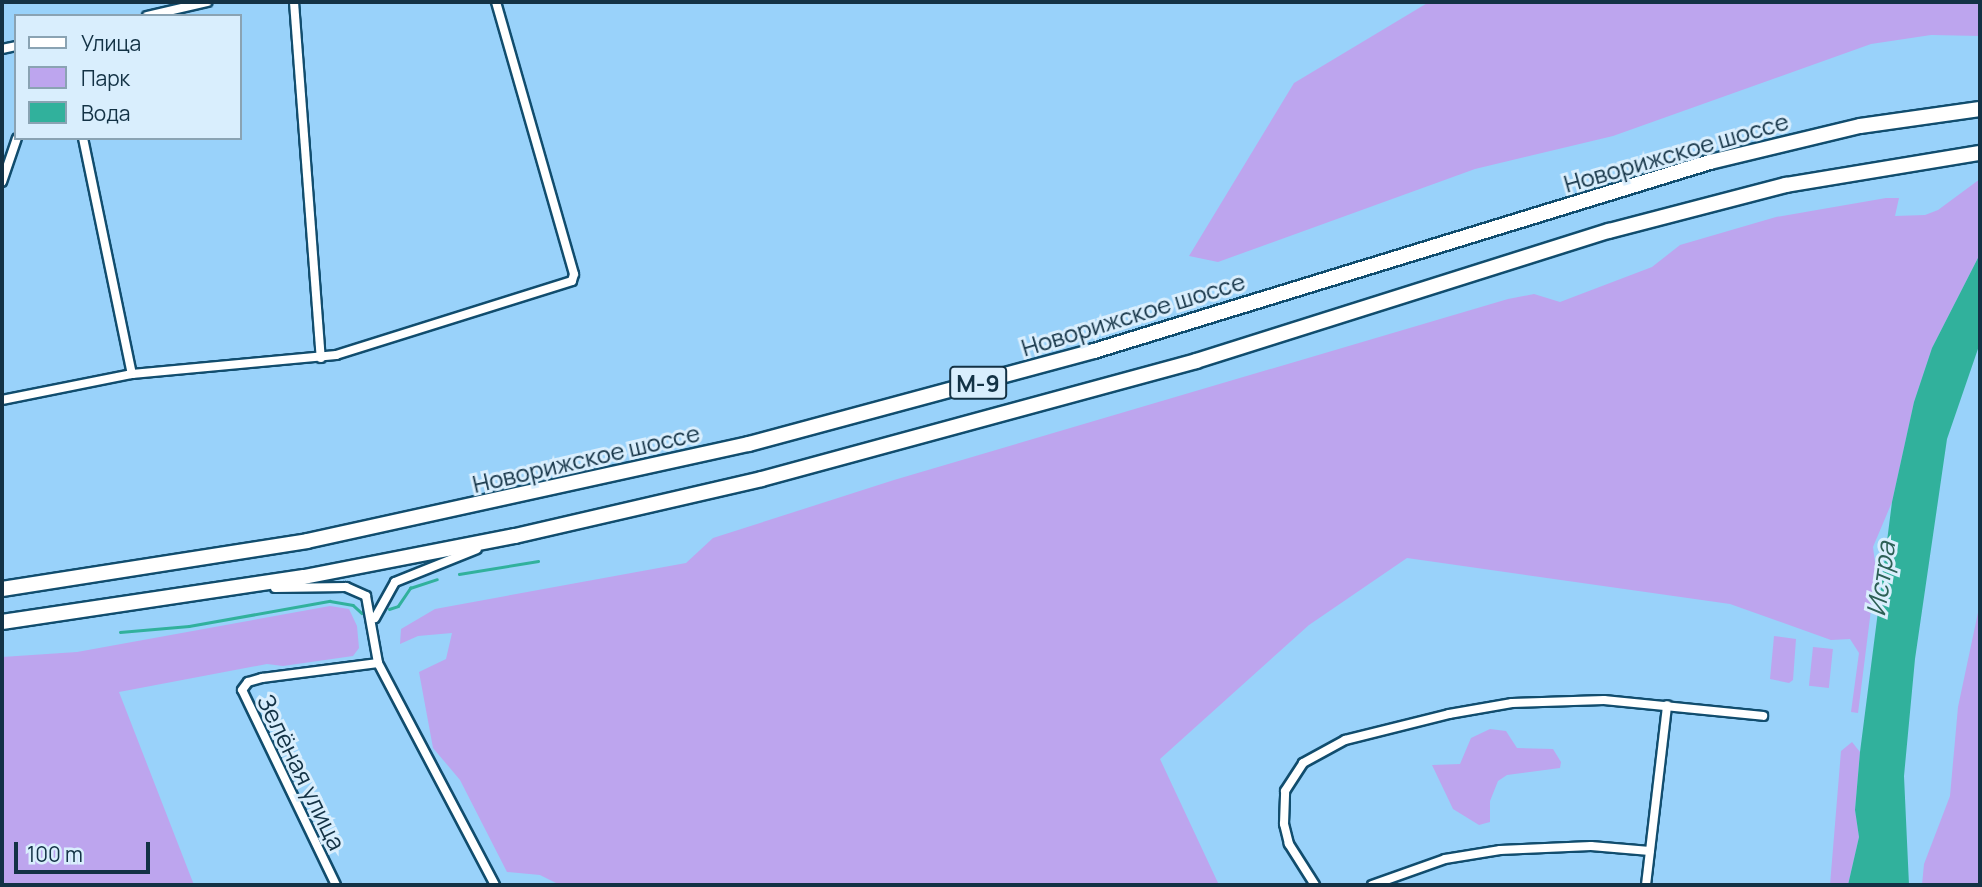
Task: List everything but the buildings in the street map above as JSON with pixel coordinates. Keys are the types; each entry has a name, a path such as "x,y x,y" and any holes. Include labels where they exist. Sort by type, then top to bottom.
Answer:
{"highway":[{"name":"Новорижское шоссе","path":"2,589 180,565 307,541 749,444 1094,351 1710,162 1860,126 1980,109"},
{"name":"М-9","path":"2,622 226,591 514,536 762,479 1066,399 1609,232 1786,185 1980,153"}],"street":[{"path":"156,14 207,2"},
{"path":"294,2 321,358"},
{"path":"2,400 132,374 321,358 572,281 574,274 496,2"},
{"path":"2,182 16,140"},
{"path":"83,140 132,374"},
{"path":"374,621 387,589 408,573 514,536"},
{"path":"226,591 346,587 366,596 374,621 378,663 495,885"},
{"name":"Зелёная улица","path":"336,885 242,690 248,682 261,678 378,663"},
{"path":"1315,885 1289,844 1283,807 1292,776 1319,751 1388,727 1504,704 1592,700 1763,716"},
{"path":"1646,885 1667,705"},
{"path":"1372,885 1444,859 1500,850 1568,846 1650,851"}],"green space":[{"path":"1429,2 1980,2 1980,36 1931,35 1871,44 1613,136 1475,169 1218,262 1189,256 1294,83"},
{"path":"1980,179 1980,254 1932,348 1914,402 1892,502 1873,547 1876,570 1858,713 1851,712 1859,653 1850,639 1831,640 1730,604 1407,558 1309,625 1160,759 1219,885 560,885 540,875 507,872 460,780 433,748 419,672 446,659 452,633 418,636 400,644 401,629 435,609 686,563 713,538 894,480 1508,299 1534,294 1560,302 1652,267 1680,245 1776,217 1886,198 1899,198 1895,216 1925,215 1938,210"},
{"path":"1980,603 1980,885 1922,885 1924,864 1950,796 1958,707"},
{"path":"330,606 349,609 357,626 359,648 353,656 283,666 267,664 119,692 194,885 2,885 2,657 77,652"},
{"path":"1774,636 1796,639 1793,680 1789,683 1770,679"},
{"path":"1813,647 1833,649 1829,688 1809,686"},
{"path":"1490,729 1506,731 1517,748 1553,749 1561,762 1560,768 1507,775 1498,781 1490,801 1490,822 1479,825 1453,809 1432,765 1460,764 1471,738"},
{"path":"1852,742 1860,752 1855,810 1859,837 1848,885 1830,885 1841,751"}],"water":[{"path":"1980,254 1980,343 1947,439 1915,659 1904,776 1909,885 1848,885 1859,837 1855,810 1860,752 1892,502 1914,402 1932,348"}],"waterway":[{"path":"459,574 538,561"},
{"path":"389,609 398,606 410,588 437,579"},
{"path":"120,632 189,626 330,601 353,605 362,613"}],"water label":[{"name":"Истра","path":"1881,579"}]}
